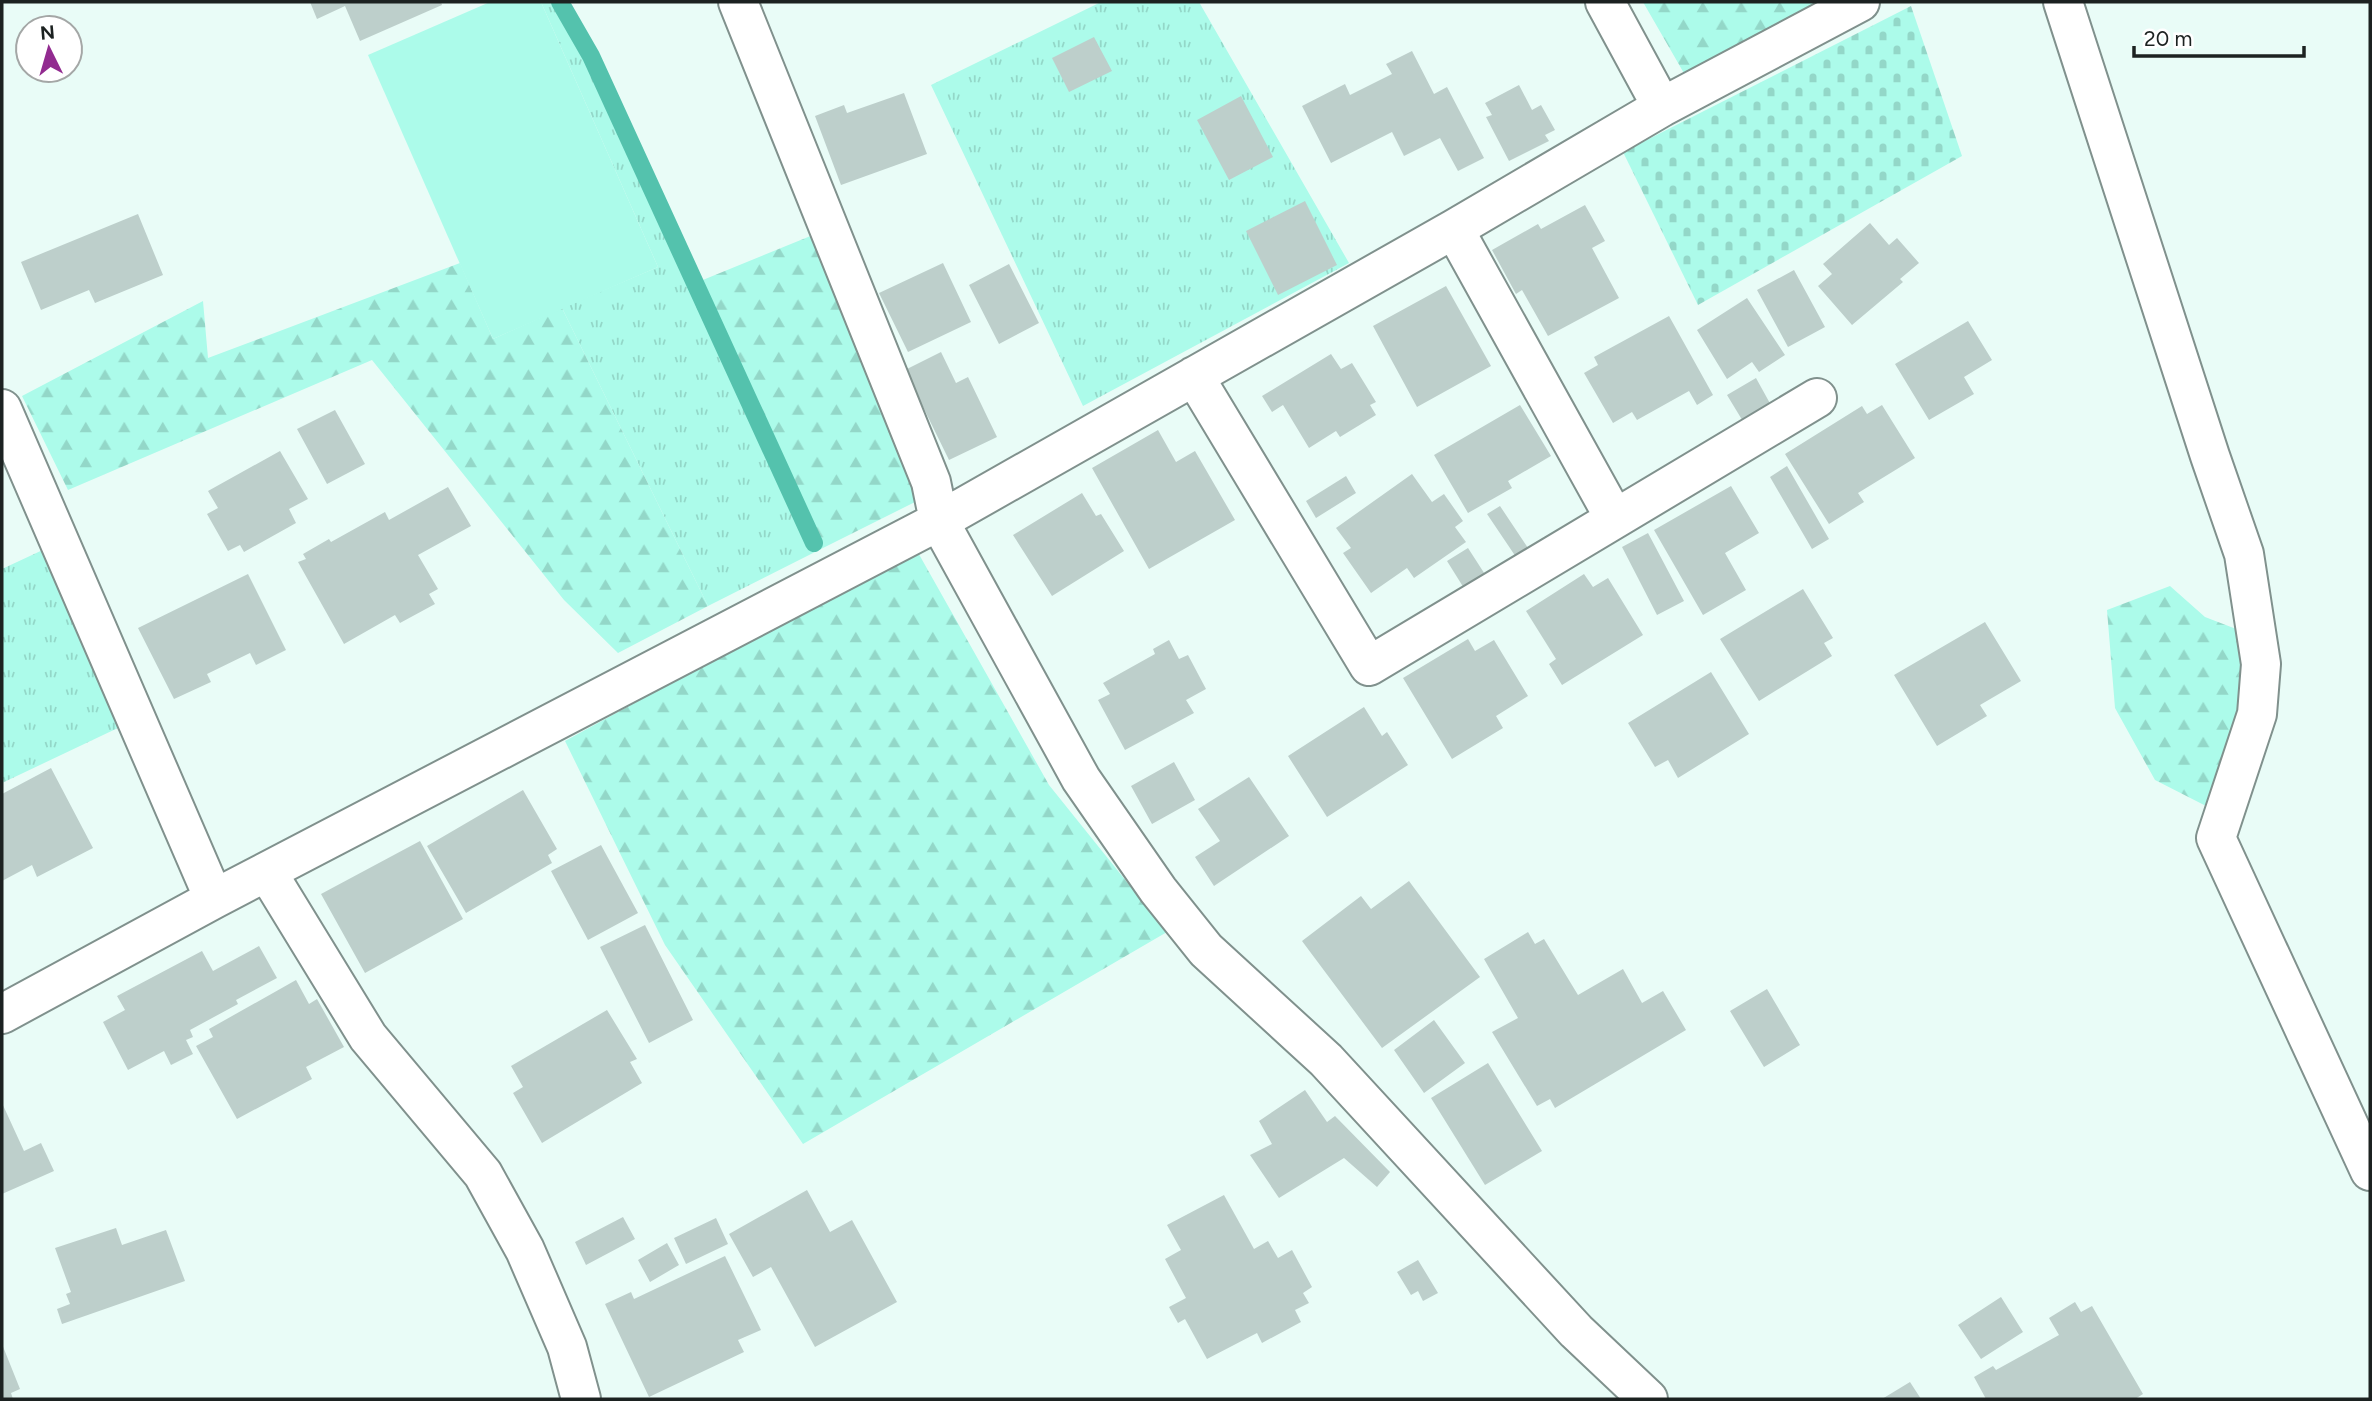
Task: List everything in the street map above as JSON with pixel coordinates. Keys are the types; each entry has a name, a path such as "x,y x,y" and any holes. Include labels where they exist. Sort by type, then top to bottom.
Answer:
{"street":[{"path":"738,2 931,482 939,521 1082,779 1158,890 1206,950 1326,1060 1576,1331 1648,1399"},
{"path":"1605,2 1662,107"},
{"path":"2,1014 214,899 939,521 1454,229 1662,107 1860,2"},
{"path":"2063,2 2244,554 2260,664 2257,714 2216,838 2370,1171"},
{"path":"1454,229 1615,519"},
{"path":"1194,376 1369,666 1817,398"},
{"path":"2,409 214,899"},
{"path":"267,872 368,1037 483,1174 525,1250 557,1322 567,1347 581,1399"}],"green space":[{"path":"490,2 541,2 658,267 493,339 368,55"},
{"path":"541,2 560,2 591,56 727,356 819,550 708,606 562,308 658,267"},
{"path":"1101,2 1199,2 1349,263 1083,406 931,85"},
{"path":"1643,2 1820,2 1685,75"},
{"path":"1911,6 1962,156 1698,305 1623,152"},
{"path":"813,235 923,498 819,550 693,284"},
{"path":"460,263 493,339 562,308 708,606 618,653 564,600 372,360 68,490 22,396 203,301 208,358"},
{"path":"47,548 120,727 2,783 2,569"},
{"path":"916,549 1049,785 1167,932 803,1144 665,945 565,741"},
{"path":"2170,586 2205,617 2244,632 2245,698 2208,807 2155,780 2115,708 2107,610"}],"building":[{"path":"310,2 441,2 442,5 360,41 345,6 317,19"},
{"path":"1094,37 1112,71 1069,92 1052,58"},
{"path":"1412,51 1434,94 1447,87 1484,158 1458,171 1440,138 1404,156 1392,132 1331,163 1302,106 1345,84 1350,95 1392,74 1386,64"},
{"path":"1519,85 1532,110 1541,105 1555,130 1545,135 1549,141 1509,161 1486,117 1492,115 1485,103"},
{"path":"904,93 927,154 841,185 815,116 844,105 847,113"},
{"path":"1241,96 1273,157 1229,180 1197,120"},
{"path":"1305,201 1337,265 1278,295 1246,231"},
{"path":"1585,205 1605,241 1592,248 1619,298 1548,336 1522,290 1516,294 1492,250 1538,224 1541,229"},
{"path":"138,214 163,275 95,303 89,290 41,310 21,262"},
{"path":"1870,223 1889,245 1897,238 1919,263 1900,279 1903,282 1852,325 1818,286 1832,274 1823,264"},
{"path":"943,263 971,322 908,352 879,293"},
{"path":"1009,264 1039,323 999,344 969,285"},
{"path":"1794,270 1825,327 1788,347 1757,290"},
{"path":"1446,286 1491,366 1417,407 1373,326"},
{"path":"1747,298 1785,355 1759,372 1752,362 1727,379 1697,330"},
{"path":"1669,316 1713,395 1697,405 1689,391 1637,420 1632,412 1613,423 1584,373 1598,365 1594,357"},
{"path":"1968,321 1992,360 1964,377 1974,394 1929,420 1895,364"},
{"path":"941,352 956,383 968,377 997,437 949,460 905,370"},
{"path":"1331,354 1341,369 1352,363 1376,402 1370,405 1376,415 1340,437 1336,431 1309,448 1283,405 1272,412 1262,396"},
{"path":"1756,378 1772,407 1744,423 1727,395"},
{"path":"1520,405 1551,456 1508,481 1512,488 1468,513 1434,455"},
{"path":"1882,405 1915,458 1858,493 1864,502 1829,524 1785,454 1862,406 1867,414"},
{"path":"335,410 365,464 327,484 297,429"},
{"path":"1158,430 1176,462 1195,451 1235,520 1149,569 1092,468"},
{"path":"280,451 308,499 289,509 296,523 244,552 240,545 228,551 207,514 218,508 208,491"},
{"path":"1787,466 1829,539 1812,549 1770,477"},
{"path":"1412,474 1432,502 1444,494 1463,521 1455,527 1466,542 1414,578 1407,568 1371,593 1343,553 1351,548 1336,528"},
{"path":"1346,476 1356,493 1316,518 1306,501"},
{"path":"1731,486 1759,533 1725,553 1746,590 1703,615 1654,530"},
{"path":"448,487 471,526 418,555 438,589 429,594 435,604 400,623 395,615 344,644 298,562 306,559 303,554 385,512 389,520"},
{"path":"1082,493 1096,516 1101,514 1124,551 1052,596 1013,535"},
{"path":"1500,506 1530,551 1518,560 1487,514"},
{"path":"1648,533 1684,601 1657,615 1622,547"},
{"path":"1468,548 1488,579 1467,593 1447,561"},
{"path":"248,574 286,650 256,665 250,653 207,674 211,682 174,699 138,628"},
{"path":"1584,574 1593,587 1608,578 1643,635 1562,685 1549,664 1556,659 1526,611"},
{"path":"1803,589 1833,638 1824,643 1832,656 1759,701 1720,639"},
{"path":"1985,622 2021,681 1980,705 1987,716 1937,746 1894,675"},
{"path":"1468,639 1475,651 1494,640 1528,696 1496,716 1503,728 1452,759 1403,678"},
{"path":"1169,640 1179,659 1188,655 1206,689 1186,700 1194,713 1125,750 1098,700 1110,694 1103,683 1155,654 1153,649"},
{"path":"1711,672 1749,734 1678,778 1668,760 1655,767 1628,723"},
{"path":"1364,707 1382,736 1387,732 1408,765 1327,817 1288,756"},
{"path":"1174,762 1195,800 1152,824 1131,786"},
{"path":"51,768 93,848 37,877 32,865 2,881 2,794"},
{"path":"1249,777 1289,836 1214,886 1195,857 1220,841 1198,809"},
{"path":"523,790 557,849 548,855 552,863 466,913 427,846"},
{"path":"420,841 463,919 365,973 321,894"},
{"path":"601,845 638,913 588,940 551,871"},
{"path":"1409,881 1480,977 1382,1048 1302,941 1361,896 1371,909"},
{"path":"645,925 693,1020 649,1043 600,947"},
{"path":"1528,932 1535,944 1544,939 1578,995 1623,969 1642,1003 1663,991 1686,1030 1555,1108 1550,1099 1537,1106 1492,1032 1518,1018 1484,959"},
{"path":"259,946 277,978 236,1000 238,1004 190,1030 193,1037 186,1040 193,1054 171,1065 164,1051 128,1070 103,1022 125,1010 117,996 202,951 213,971"},
{"path":"296,980 309,1004 317,999 344,1047 306,1067 312,1079 237,1119 196,1046 213,1037 209,1029"},
{"path":"1767,989 1800,1045 1764,1067 1730,1011"},
{"path":"607,1010 637,1059 630,1062 642,1083 542,1143 513,1093 523,1087 511,1066"},
{"path":"1434,1020 1465,1063 1424,1093 1394,1050"},
{"path":"1488,1063 1542,1151 1485,1185 1431,1098"},
{"path":"1305,1090 1327,1122 1335,1116 1390,1172 1377,1187 1344,1158 1279,1198 1250,1155 1272,1144 1259,1121"},
{"path":"2,1103 24,1151 41,1143 54,1171 2,1194"},
{"path":"807,1190 830,1232 852,1220 897,1302 815,1347 771,1267 753,1277 729,1234"},
{"path":"1224,1195 1254,1249 1268,1241 1278,1258 1292,1250 1312,1287 1303,1293 1309,1303 1295,1310 1301,1322 1262,1343 1257,1333 1207,1359 1185,1319 1178,1323 1169,1307 1186,1298 1165,1259 1181,1250 1167,1225"},
{"path":"623,1217 635,1239 586,1265 575,1242"},
{"path":"716,1218 728,1244 686,1264 674,1238"},
{"path":"116,1228 122,1245 166,1230 185,1281 62,1324 57,1309 70,1304 66,1294 71,1292 55,1248"},
{"path":"667,1243 679,1265 650,1282 638,1260"},
{"path":"725,1256 761,1330 738,1340 744,1352 649,1397 605,1304 631,1292 634,1299"},
{"path":"1418,1260 1438,1293 1423,1301 1418,1291 1411,1295 1397,1272"},
{"path":"2001,1297 2023,1332 1981,1359 1958,1325"},
{"path":"2075,1302 2081,1312 2092,1306 2143,1394 2135,1399 1986,1399 1974,1377 1993,1366 1996,1370 2059,1335 2049,1318"},
{"path":"2,1344 20,1389 11,1393 13,1399 2,1399"},
{"path":"1910,1382 1921,1399 1882,1399"}],"waterway":[{"path":"560,2 591,56 814,543"}]}
